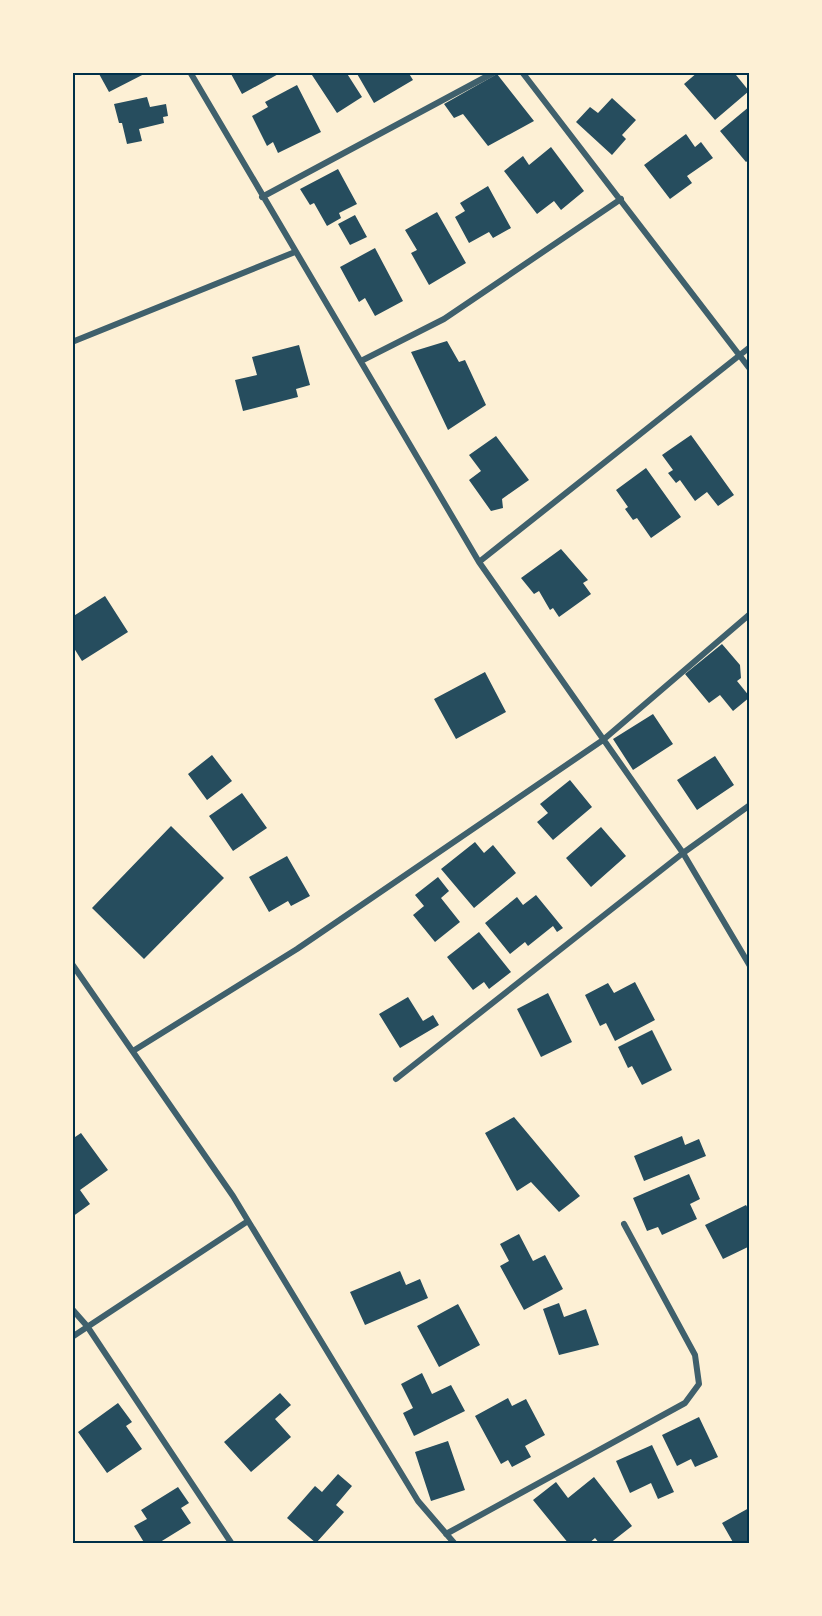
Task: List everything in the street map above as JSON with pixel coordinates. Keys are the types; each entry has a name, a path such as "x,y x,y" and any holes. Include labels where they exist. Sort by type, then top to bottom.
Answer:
{"street":[{"path":"189,72 479,562 683,854 750,966"},
{"path":"262,197 495,72"},
{"path":"522,72 750,369"},
{"path":"361,361 444,319 621,199"},
{"path":"72,342 295,252"},
{"path":"479,562 750,347"},
{"path":"133,1051 297,949 603,740 750,614"},
{"path":"396,1080 683,854 750,805"},
{"path":"72,964 248,1221 418,1501 454,1544"},
{"path":"72,1336 248,1221"},
{"path":"446,1534 685,1403 699,1384 695,1356 624,1224"},
{"path":"72,1309 87,1326 232,1544"}],"building":[{"path":"98,72 148,72 109,92"},
{"path":"230,72 282,72 242,94"},
{"path":"310,72 346,72 362,97 337,113"},
{"path":"356,72 408,72 413,80 374,103"},
{"path":"698,72 739,72 736,75 749,91 715,120 684,84"},
{"path":"497,74 534,121 488,146 463,114 454,118 444,104"},
{"path":"297,85 321,132 278,153 273,142 267,146 252,116 268,107 265,102"},
{"path":"147,97 150,107 166,104 168,116 163,117 164,123 139,129 142,141 127,144 114,104"},
{"path":"612,98 636,120 622,135 626,139 612,155 576,122 590,107 598,113"},
{"path":"750,106 750,159 746,162 720,131"},
{"path":"686,134 695,147 701,142 713,158 687,176 692,183 670,199 644,165"},
{"path":"551,147 584,191 561,210 554,201 537,214 504,171 523,156 529,165"},
{"path":"338,169 357,204 339,213 341,218 327,226 314,203 310,205 300,189"},
{"path":"488,186 511,228 493,238 489,232 469,243 455,217 465,211 460,203"},
{"path":"437,212 466,263 429,285 411,253 417,250 405,230"},
{"path":"355,215 367,237 350,245 338,224"},
{"path":"375,248 403,301 375,316 365,298 359,302 340,267"},
{"path":"447,341 459,362 465,360 486,405 448,430 411,352"},
{"path":"299,345 310,385 296,389 298,397 243,411 235,380 257,375 252,357"},
{"path":"691,435 734,495 718,506 707,492 695,501 680,480 676,483 668,473 673,470 662,455"},
{"path":"496,436 529,480 502,499 503,508 491,511 469,480 481,471 469,455"},
{"path":"646,468 681,517 651,538 637,518 633,520 625,509 628,507 616,490"},
{"path":"561,549 588,580 583,583 591,594 559,617 553,608 550,610 539,591 534,594 521,578"},
{"path":"105,596 128,632 82,661 72,645 72,617"},
{"path":"722,644 740,665 741,678 737,681 750,697 733,711 720,695 709,703 685,674"},
{"path":"485,672 506,712 456,739 434,699"},
{"path":"653,714 673,744 633,770 613,739"},
{"path":"212,755 232,781 207,800 188,774"},
{"path":"715,756 734,785 697,810 677,780"},
{"path":"570,780 592,807 553,840 537,822 548,813 540,804"},
{"path":"242,793 267,828 233,851 209,816"},
{"path":"171,826 224,878 144,959 92,908"},
{"path":"601,827 626,856 591,887 566,858"},
{"path":"475,842 484,853 493,845 516,873 474,908 441,869"},
{"path":"287,856 310,896 291,906 288,901 269,912 249,877"},
{"path":"438,877 449,891 441,898 460,922 435,942 413,915 424,906 415,895"},
{"path":"536,895 563,928 557,932 553,926 528,946 525,942 510,954 485,923 517,897 523,905"},
{"path":"479,932 511,972 489,989 484,982 473,990 447,957"},
{"path":"635,982 655,1020 615,1041 606,1023 600,1026 585,995 608,983 614,993"},
{"path":"548,993 572,1042 541,1057 517,1009"},
{"path":"408,997 423,1021 433,1015 439,1025 400,1048 379,1014"},
{"path":"652,1030 672,1070 642,1085 632,1066 628,1068 618,1047"},
{"path":"514,1117 580,1196 559,1212 531,1182 517,1191 485,1133"},
{"path":"81,1133 108,1170 80,1190 90,1204 72,1217 72,1139"},
{"path":"682,1136 685,1145 699,1139 706,1156 644,1181 634,1156"},
{"path":"689,1174 700,1199 690,1204 697,1219 662,1235 658,1227 647,1231 633,1198"},
{"path":"746,1205 750,1212 750,1246 723,1259 705,1225"},
{"path":"519,1234 533,1261 545,1255 563,1289 524,1310 500,1266 509,1261 500,1244"},
{"path":"400,1271 406,1285 420,1279 428,1298 365,1325 350,1292"},
{"path":"559,1303 564,1317 586,1309 599,1345 559,1355 543,1309"},
{"path":"458,1304 480,1345 439,1367 417,1326"},
{"path":"422,1373 432,1394 451,1385 465,1411 414,1436 403,1413 413,1408 401,1384"},
{"path":"280,1393 291,1405 275,1419 291,1437 251,1472 224,1442"},
{"path":"508,1398 512,1406 526,1399 545,1435 525,1446 531,1457 512,1467 508,1460 501,1464 475,1416"},
{"path":"118,1403 132,1422 126,1426 142,1449 107,1473 78,1432"},
{"path":"699,1417 718,1457 695,1467 691,1459 677,1466 662,1435"},
{"path":"448,1441 465,1490 431,1501 415,1452"},
{"path":"652,1445 674,1492 658,1499 651,1483 630,1493 616,1461"},
{"path":"338,1474 352,1486 336,1505 344,1512 316,1543 287,1518 315,1486 322,1492"},
{"path":"594,1477 632,1526 609,1544 600,1544 595,1538 588,1544 569,1544 533,1500 556,1482 568,1498"},
{"path":"178,1487 189,1503 181,1508 191,1523 157,1544 145,1544 134,1526 147,1519 141,1510"},
{"path":"749,1508 750,1544 734,1544 722,1523"}]}
